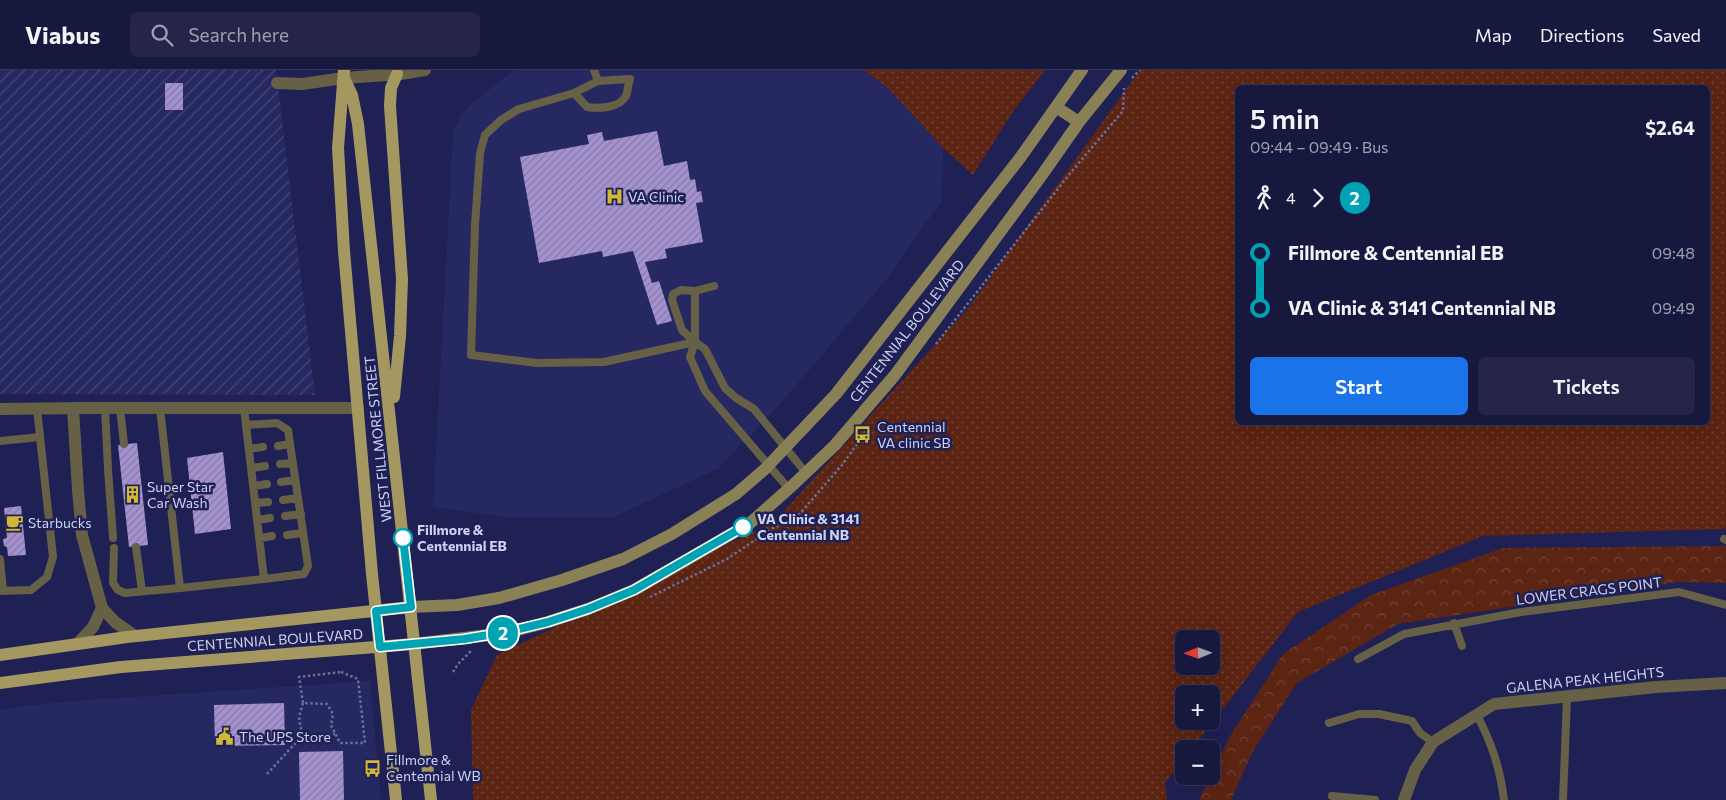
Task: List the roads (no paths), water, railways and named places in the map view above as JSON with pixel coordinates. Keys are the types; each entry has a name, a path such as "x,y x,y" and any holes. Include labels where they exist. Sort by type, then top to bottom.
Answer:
{"main road":[{"name":"CENTENNIAL BOULEVARD","path":"0,655 135,636 411,607 458,605 499,598 562,580 622,559 672,534 726,502 769,464 836,394 1020,158 1082,70"},
{"name":"CENTENNIAL BOULEVARD","path":"0,683 120,667 464,639 548,622 588,609 634,590 749,524 835,445 895,375 1079,122 1121,70"},
{"name":"WEST FILLMORE STREET","path":"344,74 338,148 344,251 376,611 396,800"},
{"name":"WEST FILLMORE STREET","path":"344,74 352,95 358,124 431,800"},
{"path":"391,424 400,336 402,279 390,97 391,88 397,74"},
{"path":"1056,107 1079,122"}],"street":[{"path":"277,82 302,84 344,74 397,74 425,70"},
{"path":"73,408 82,535 102,608 115,622 135,636"},
{"path":"0,409 358,408"},
{"path":"78,643 93,627 102,608"},
{"name":"GALENA PEAK HEIGHTS","path":"1404,800 1415,770 1433,742 1494,704 1656,687 1726,683"}],"lane":[{"path":"594,70 598,81"},
{"path":"574,93 587,108 619,104 625,96 630,79 598,81 574,93 519,109 501,120 485,135 479,162 471,355 537,363 604,362 695,342"},
{"path":"714,286 695,292 681,290 673,294 672,300 682,330 705,349 725,388 736,398 754,409 806,473"},
{"path":"695,292 695,342 690,357 705,391 789,489"},
{"path":"105,408 113,538"},
{"path":"120,408 124,444"},
{"path":"160,408 180,588"},
{"path":"244,408 264,579"},
{"path":"0,560 2,591 31,590 47,577 53,557 37,409"},
{"path":"114,548 113,583 118,590 125,592 180,588 304,574 308,566 288,430 276,423 246,425"},
{"path":"0,441 40,438"},
{"path":"278,446 290,444"},
{"path":"249,449 263,448"},
{"path":"280,464 293,463"},
{"path":"252,468 265,466"},
{"path":"281,482 295,480"},
{"path":"254,486 267,484"},
{"path":"283,500 298,498"},
{"path":"256,503 268,502"},
{"path":"285,516 301,514"},
{"path":"258,520 270,518"},
{"path":"287,535 303,533"},
{"path":"260,538 272,536"},
{"path":"136,547 142,591"},
{"name":"LOWER CRAGS POINT","path":"1358,659 1404,634 1520,612 1679,592 1726,604"},
{"path":"1454,623 1462,646"},
{"path":"1563,800 1567,697"},
{"path":"1329,722 1359,714 1379,714 1412,720 1420,733 1433,742"},
{"path":"1477,715 1490,739 1496,758 1504,800"},
{"path":"1332,796 1375,800"}],"place":[{"name":"VA Clinic","path":"614,197"},
{"name":"Centennial VA clinic SB","path":"863,435"},
{"name":"Super Star Car Wash","path":"133,495"},
{"name":"Starbucks","path":"14,523"},
{"name":"VA Clinic & 3141 Centennial NB","path":"743,527"},
{"name":"Fillmore & Centennial EB","path":"403,538"},
{"name":"The UPS Store","path":"225,737"},
{"name":"Fillmore & Centennial WB","path":"372,768"}]}
